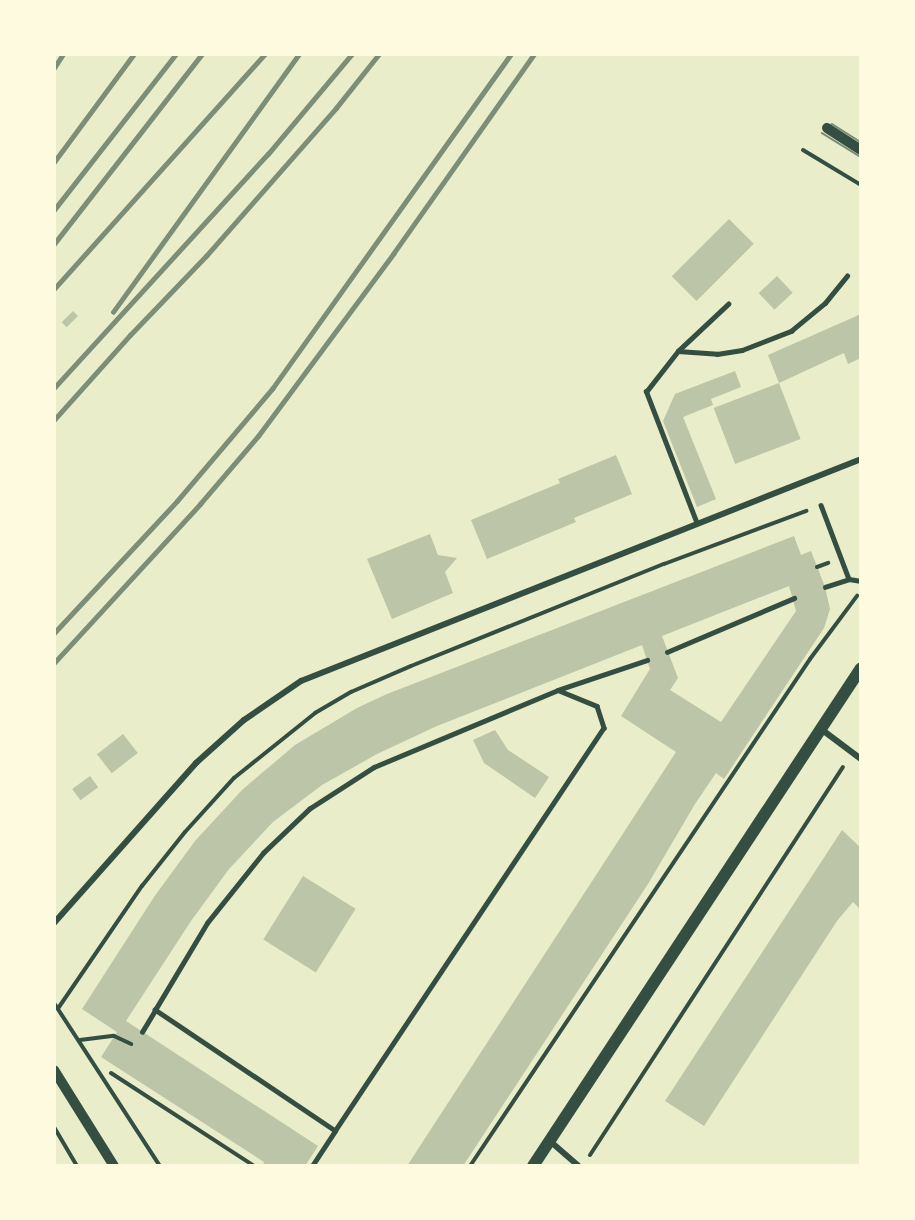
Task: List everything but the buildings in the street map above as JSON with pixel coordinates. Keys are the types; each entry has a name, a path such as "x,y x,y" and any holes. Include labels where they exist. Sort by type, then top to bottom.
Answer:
{"main road":[{"path":"533,1166 551,1142 861,668"}],"street":[{"path":"827,128 861,150"},
{"path":"54,923 196,763 244,720 301,681 861,459"},
{"path":"820,728 861,759"},
{"path":"54,1070 114,1166"},
{"path":"551,1142 579,1166"}],"lane":[{"path":"678,351 717,354 742,350 791,331 825,303 847,276"},
{"path":"697,524 646,392 678,351 728,304"},
{"path":"821,505 849,579"},
{"path":"825,587 849,579 861,581"},
{"path":"667,652 794,598"},
{"path":"142,1032 207,923 263,853 309,809 374,766 558,690 646,660"},
{"path":"312,1166 604,728 597,706 558,690"},
{"path":"155,1010 335,1131"}],"path":[{"path":"802,150 861,186"},
{"path":"59,1007 142,886 185,832 234,778 315,713 351,692 411,666 664,564 808,510"},
{"path":"470,1166 810,658 856,596"},
{"path":"590,1156 853,752"},
{"path":"54,1003 59,1007 160,1166"},
{"path":"80,1040 114,1036 134,1045"},
{"path":"111,1074 254,1166"},
{"path":"54,1127 77,1166"}],"tram line":[{"path":"832,124 861,142"},
{"path":"822,133 861,157"}],"railway":[{"path":"54,68 63,54"},
{"path":"54,162 134,54"},
{"path":"54,210 176,54"},
{"path":"54,244 202,54"},
{"path":"54,289 265,54"},
{"path":"113,312 299,54"},
{"path":"54,388 268,154 352,54"},
{"path":"54,420 130,335 206,256 336,108 379,54"},
{"path":"54,633 177,501 272,389 511,54"},
{"path":"54,663 200,504 258,436 393,254 534,54"}]}
